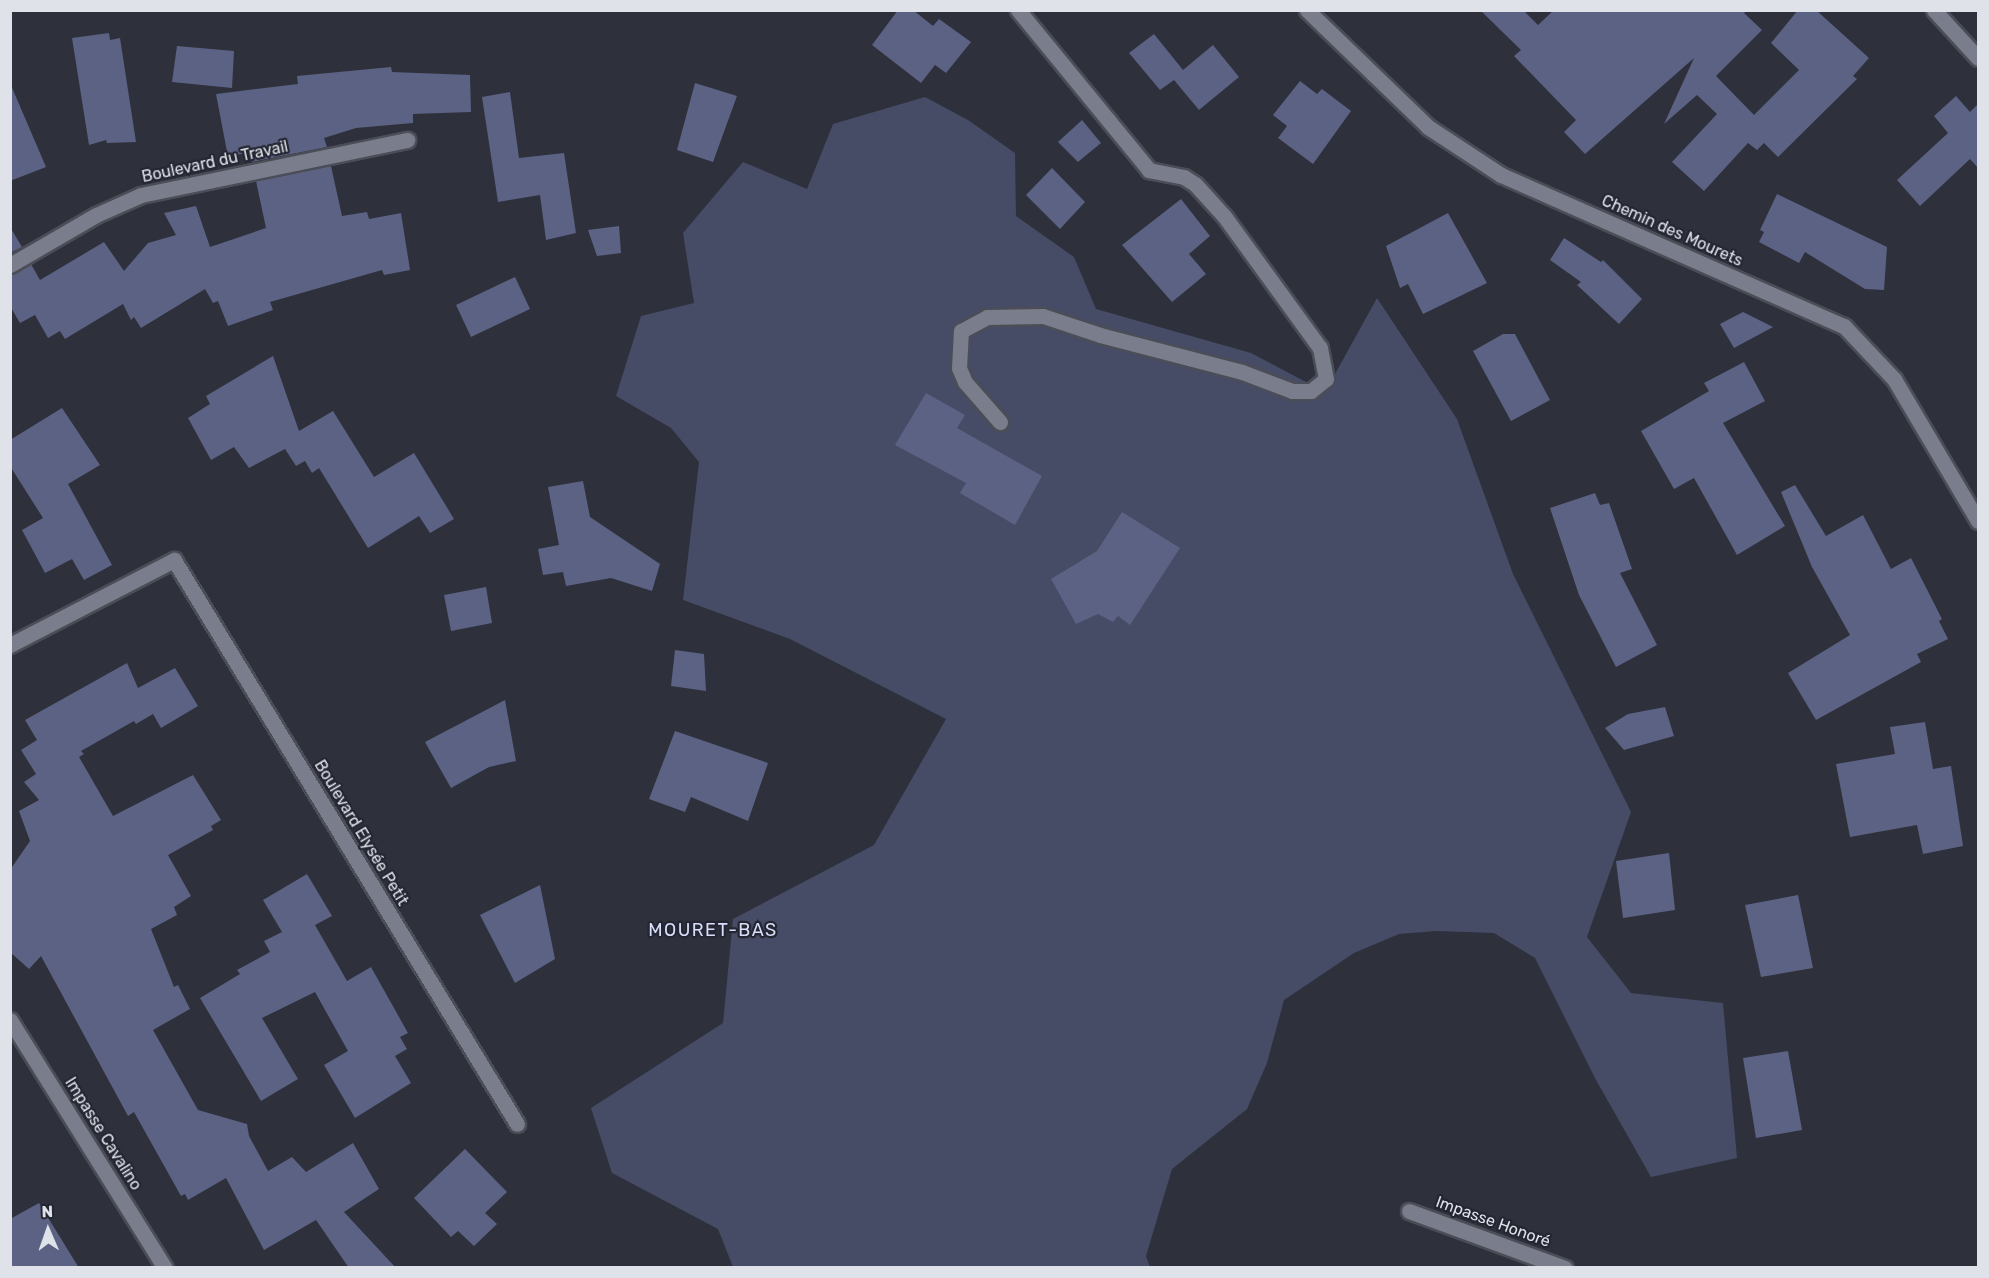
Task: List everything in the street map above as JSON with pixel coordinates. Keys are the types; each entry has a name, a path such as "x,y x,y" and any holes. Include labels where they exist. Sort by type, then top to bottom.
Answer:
{"street":[{"path":"1000,422 965,382 959,368 961,332 987,316 1043,316 1100,335 1242,372 1292,391 1311,391 1326,379 1320,348 1224,216 1195,183 1184,177 1149,170 1018,10"},
{"name":"Chemin des Mourets","path":"1307,10 1428,127 1501,175 1844,326 1894,379 1978,521"},
{"path":"1934,10 1978,58"},
{"name":"Boulevard du Travail","path":"10,265 96,215 141,195 407,140"},
{"name":"Boulevard Elysée Petit","path":"10,645 174,560 517,1124"},
{"name":"Impasse Cavalino","path":"10,1020 165,1268"},
{"name":"Impasse Honoré","path":"1408,1211 1565,1268"}],"shaded area":[{"path":"925,97 968,120 1015,153 1016,216 1074,257 1096,309 1251,353 1325,392 1377,298 1457,419 1513,574 1631,812 1587,937 1631,993 1723,1003 1737,1158 1651,1177 1596,1080 1535,958 1494,933 1436,931 1399,934 1354,953 1284,1000 1267,1063 1247,1109 1172,1169 1146,1256 1150,1267 733,1267 718,1229 612,1173 591,1108 723,1023 733,919 874,845 946,719 790,639 683,600 699,462 671,428 616,396 641,316 694,303 683,233 743,162 807,189 833,124"}],"building":[{"path":"898,10 913,10 933,26 939,19 971,42 946,73 935,65 921,83 872,45"},
{"path":"1480,10 1523,10 1538,25 1554,10 1747,10 1744,13 1762,30 1716,76 1754,115 1799,70 1771,43 1798,10 1816,10 1869,58 1853,76 1857,79 1778,157 1764,143 1757,150 1748,143 1704,191 1672,162 1717,114 1697,95 1664,124 1694,58 1585,154 1564,132 1576,120 1514,56 1521,50"},
{"path":"109,33 110,40 120,38 136,142 107,143 106,140 89,145 72,38"},
{"path":"1154,34 1183,70 1213,45 1239,77 1199,110 1174,80 1160,90 1129,53"},
{"path":"177,46 234,51 232,88 172,82"},
{"path":"391,67 392,72 470,75 471,112 413,114 413,123 356,128 324,138 327,147 252,162 250,152 228,157 216,94 298,84 297,76"},
{"path":"1300,81 1317,94 1322,89 1351,111 1313,164 1278,138 1287,126 1273,115"},
{"path":"10,83 46,167 10,181"},
{"path":"695,83 737,96 713,162 677,150"},
{"path":"510,92 519,158 564,153 576,233 546,240 540,195 498,202 482,97"},
{"path":"1956,96 1970,112 1978,104 1978,168 1970,159 1920,206 1897,180 1948,133 1934,116"},
{"path":"1082,120 1101,143 1078,162 1058,142"},
{"path":"331,166 342,216 367,212 369,219 401,213 410,270 384,275 382,270 270,302 273,310 228,326 218,301 213,303 205,289 141,328 134,317 131,320 123,304 65,339 60,331 48,338 35,315 20,323 10,306 10,275 31,264 40,280 104,242 124,271 148,243 176,235 164,213 196,206 210,247 266,228 256,181"},
{"path":"1052,168 1085,202 1060,229 1026,195"},
{"path":"1777,194 1887,247 1884,290 1865,289 1805,252 1799,263 1759,242 1764,232 1760,230"},
{"path":"1181,199 1210,236 1189,254 1206,274 1172,302 1122,245"},
{"path":"1448,213 1487,283 1423,314 1408,284 1400,288 1386,246"},
{"path":"619,226 621,253 597,256 588,230"},
{"path":"10,227 22,247 10,253"},
{"path":"1564,238 1601,262 1603,260 1642,299 1619,324 1577,285 1581,282 1550,260"},
{"path":"515,277 530,309 471,337 456,305"},
{"path":"1743,312 1773,327 1734,348 1720,324"},
{"path":"1503,334 1515,334 1550,400 1511,421 1473,351"},
{"path":"273,356 299,431 333,411 374,477 414,453 454,519 430,533 419,516 368,548 319,468 312,473 305,461 296,466 285,449 249,468 234,447 211,460 188,418 210,404 206,396"},
{"path":"1744,362 1765,401 1723,423 1785,526 1737,555 1694,478 1674,489 1641,431 1709,391 1704,383"},
{"path":"926,393 965,415 957,428 1042,476 1015,525 960,493 966,483 895,445"},
{"path":"62,408 100,465 68,484 112,565 84,580 72,559 45,573 22,530 43,518 10,466 10,440"},
{"path":"583,481 590,517 660,564 652,591 611,578 566,586 563,572 543,575 538,549 559,545 548,487"},
{"path":"1795,485 1826,536 1863,515 1891,569 1911,558 1942,619 1939,621 1948,639 1917,654 1921,662 1816,720 1788,673 1850,635 1812,567 1781,492"},
{"path":"1595,493 1600,505 1609,503 1632,569 1620,573 1657,645 1616,667 1579,595 1550,508"},
{"path":"1122,512 1180,548 1130,625 1118,616 1113,622 1098,614 1076,624 1051,579 1097,551"},
{"path":"486,587 492,623 451,631 444,595"},
{"path":"675,650 704,654 706,691 671,686"},
{"path":"127,663 138,688 175,668 198,706 161,728 153,714 136,724 134,721 81,751 84,754 79,757 113,816 193,775 221,820 211,826 213,830 168,855 191,896 174,907 177,915 151,929 174,987 178,985 190,1009 153,1030 198,1110 247,1124 249,1136 268,1171 292,1157 306,1172 353,1143 379,1189 344,1212 396,1268 349,1268 316,1220 264,1250 226,1178 188,1200 185,1194 181,1196 134,1112 128,1116 41,956 29,969 10,952 10,870 30,841 19,811 39,800 24,782 36,774 21,750 37,740 25,720"},
{"path":"505,700 516,761 489,767 451,788 425,742"},
{"path":"1665,707 1674,736 1624,750 1605,728 1628,714"},
{"path":"1925,722 1933,769 1951,766 1963,846 1923,854 1917,825 1850,837 1836,764 1895,754 1890,727"},
{"path":"675,731 768,763 748,821 691,797 685,812 649,799"},
{"path":"1669,853 1675,910 1623,918 1616,861"},
{"path":"307,874 332,916 315,925 347,981 371,967 408,1033 400,1037 407,1049 395,1056 411,1083 355,1118 324,1065 348,1051 315,992 262,1018 298,1079 261,1101 200,998 240,974 237,970 270,952 264,941 282,932 263,900"},
{"path":"540,885 555,959 515,983 480,915"},
{"path":"1798,895 1813,968 1761,977 1745,905"},
{"path":"1788,1051 1802,1130 1756,1138 1743,1058"},
{"path":"465,1149 507,1192 485,1213 497,1224 474,1246 458,1231 451,1237 414,1198"},
{"path":"39,1203 79,1268 10,1268 10,1219"}],"district":[{"name":"MOURET-BAS","path":"713,930"}]}
